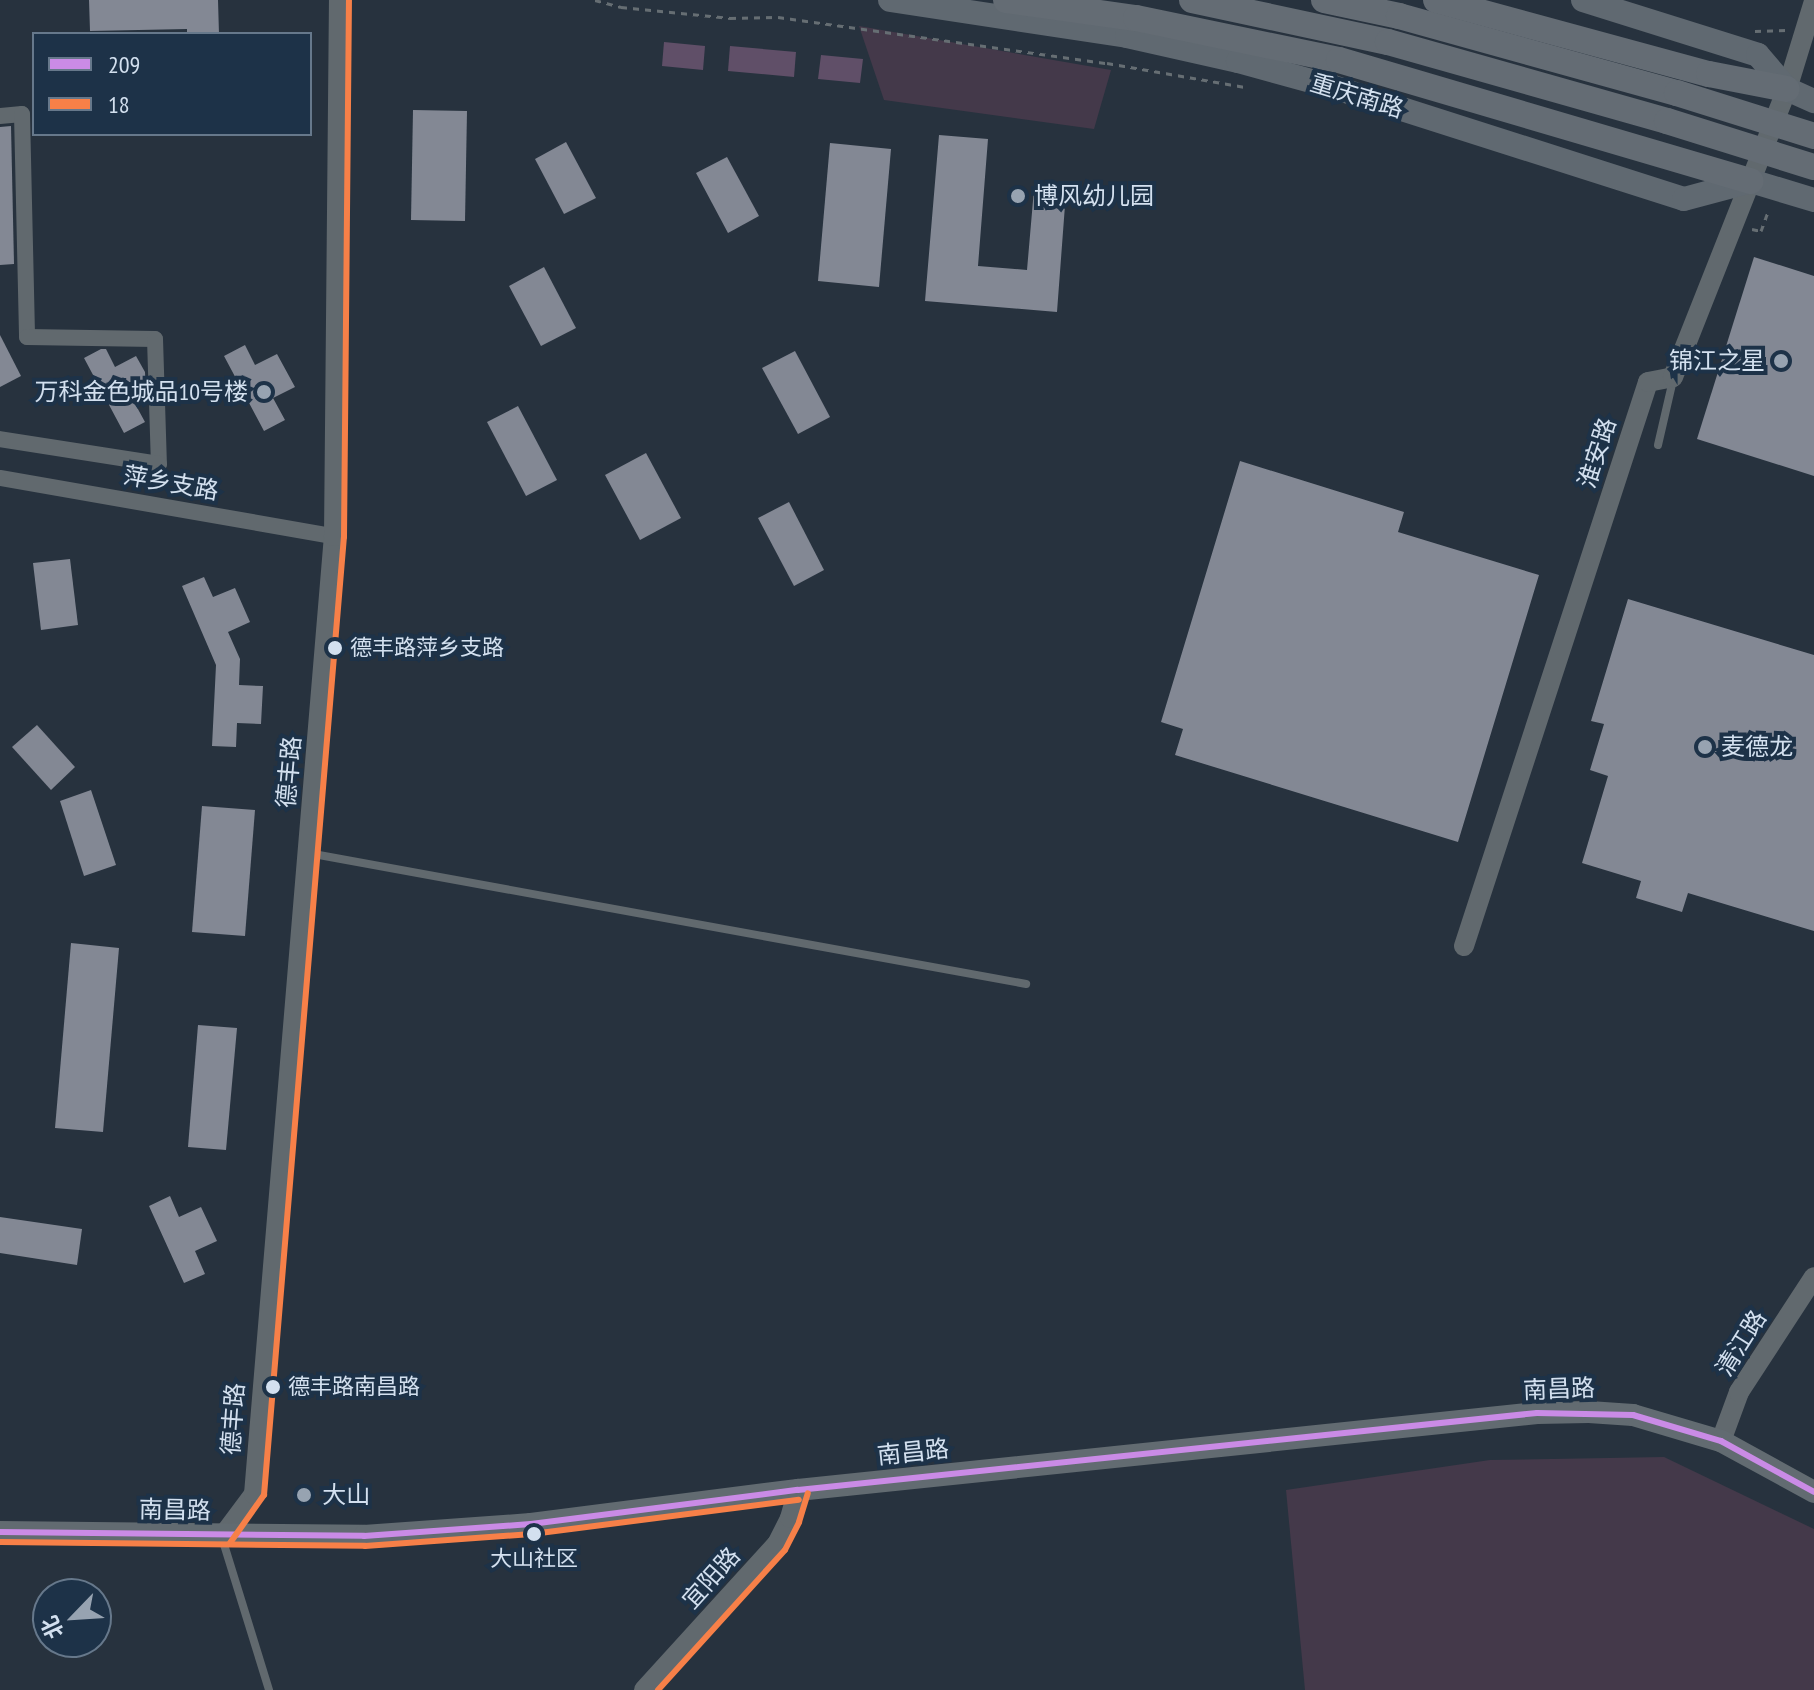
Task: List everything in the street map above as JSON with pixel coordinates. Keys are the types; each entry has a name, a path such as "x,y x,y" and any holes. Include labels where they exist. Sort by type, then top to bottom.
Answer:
{"highway":[{"path":"1006,0 1136,18 1339,60 1751,181"},
{"path":"1192,0 1388,42 1667,121 1814,167"},
{"path":"1324,0 1399,16 1677,93 1814,136"},
{"path":"1436,0 1709,74 1787,89"}],"main road":[{"name":"重庆南路","path":"890,0 1127,36 1238,61 1333,87 1684,199 1751,181"},
{"path":"1583,0 1758,55 1787,89 1814,101"},
{"path":"1751,181 1814,200"},
{"name":"南昌路","path":"0,1532 222,1537 364,1536 531,1524 798,1490 1537,1413 1633,1415 1721,1441 1768,1464 1814,1492"}],"street":[{"name":"德丰路","path":"222,1537 254,1494 334,536 339,0"},
{"path":"1673,377 1787,89 1814,1"},
{"path":"0,116 22,114 27,337 155,339 159,464 0,439"},
{"name":"淮安路","path":"1464,946 1648,382 1673,377"},
{"name":"萍乡支路","path":"0,478 334,536"},
{"name":"清江路","path":"1721,1441 1739,1392 1814,1277"},
{"name":"宜阳路","path":"644,1690 777,1544 790,1518 798,1490"}],"lane":[{"path":"1658,445 1673,377"},
{"path":"308,853 1026,984"},
{"path":"222,1537 269,1690"}],"path":[{"path":"595,0 621,7 730,18 778,17 1107,63 1253,88"},
{"path":"1734,224 1761,231 1772,201"}],"shaded area":[{"path":"859,26 1111,70 1094,129 884,100"},
{"path":"664,42 705,46 703,70 662,66"},
{"path":"730,46 796,52 794,77 728,71"},
{"path":"821,55 863,59 860,83 818,79"},
{"path":"1664,1457 1814,1529 1814,1690 1305,1690 1286,1490 1490,1460"}],"building":[{"path":"89,0 218,0 219,32 187,32 187,29 90,31"},
{"path":"413,110 467,111 465,221 411,220"},
{"path":"11,126 14,264 0,265 0,127"},
{"path":"939,135 988,139 978,266 1027,270 1034,189 1066,192 1057,312 925,301"},
{"path":"566,142 596,198 564,214 535,159"},
{"path":"830,143 891,149 879,287 818,281"},
{"path":"727,157 759,216 728,233 696,173"},
{"path":"1754,257 1814,276 1814,476 1697,439"},
{"path":"544,267 576,328 541,346 509,286"},
{"path":"0,335 21,376 0,387"},
{"name":"万科金色城品10号楼","path":"245,345 255,365 277,354 295,387 273,398 285,420 264,431 224,356"},
{"path":"106,349 115,367 136,356 145,372 146,393 133,400 145,422 124,433 84,358"},
{"path":"795,351 830,417 798,434 762,368"},
{"path":"518,406 557,480 526,496 487,422"},
{"path":"646,453 681,518 640,540 605,475"},
{"path":"1240,461 1404,512 1398,532 1539,575 1458,842 1175,755 1183,729 1161,722"},
{"path":"789,502 824,570 794,586 758,518"},
{"path":"70,559 78,625 41,630 33,563"},
{"path":"204,577 213,597 235,588 250,622 228,632 240,659 239,685 263,686 261,724 237,723 236,747 212,746 216,665 182,586"},
{"name":"麦德龙","path":"1628,599 1814,655 1814,931 1688,893 1682,912 1636,898 1641,881 1582,863 1608,776 1590,770 1604,724 1591,721"},
{"path":"37,725 75,767 51,790 12,747"},
{"path":"91,790 116,865 84,876 60,801"},
{"path":"202,806 255,810 245,936 192,932"},
{"path":"71,943 119,948 103,1132 55,1128"},
{"path":"198,1025 237,1028 226,1150 188,1147"},
{"path":"170,1196 179,1217 201,1207 217,1241 195,1251 205,1274 184,1283 149,1206"},
{"path":"0,1217 82,1229 77,1265 0,1253"}],"transit line":[{"name":"18","path":"230,1543 264,1495 344,537 349,0"},
{"name":"209","path":"0,1532 364,1536 531,1524 798,1490 1537,1413 1633,1415 1721,1441 1814,1492"},
{"name":"18","path":"658,1690 785,1550 799,1522 808,1493"},
{"name":"18","path":"0,1542 365,1546 532,1534 799,1500"}],"place":[{"name":"博风幼儿园","path":"1018,196"},
{"name":"锦江之星","path":"1781,361"},
{"name":"万科金色城品10号楼","path":"264,392"},
{"name":"德丰路萍乡支路","path":"335,648"},
{"name":"麦德龙","path":"1705,747"},
{"name":"德丰路南昌路","path":"273,1387"},
{"name":"大山","path":"304,1495"},
{"name":"大山社区","path":"534,1534"}]}
